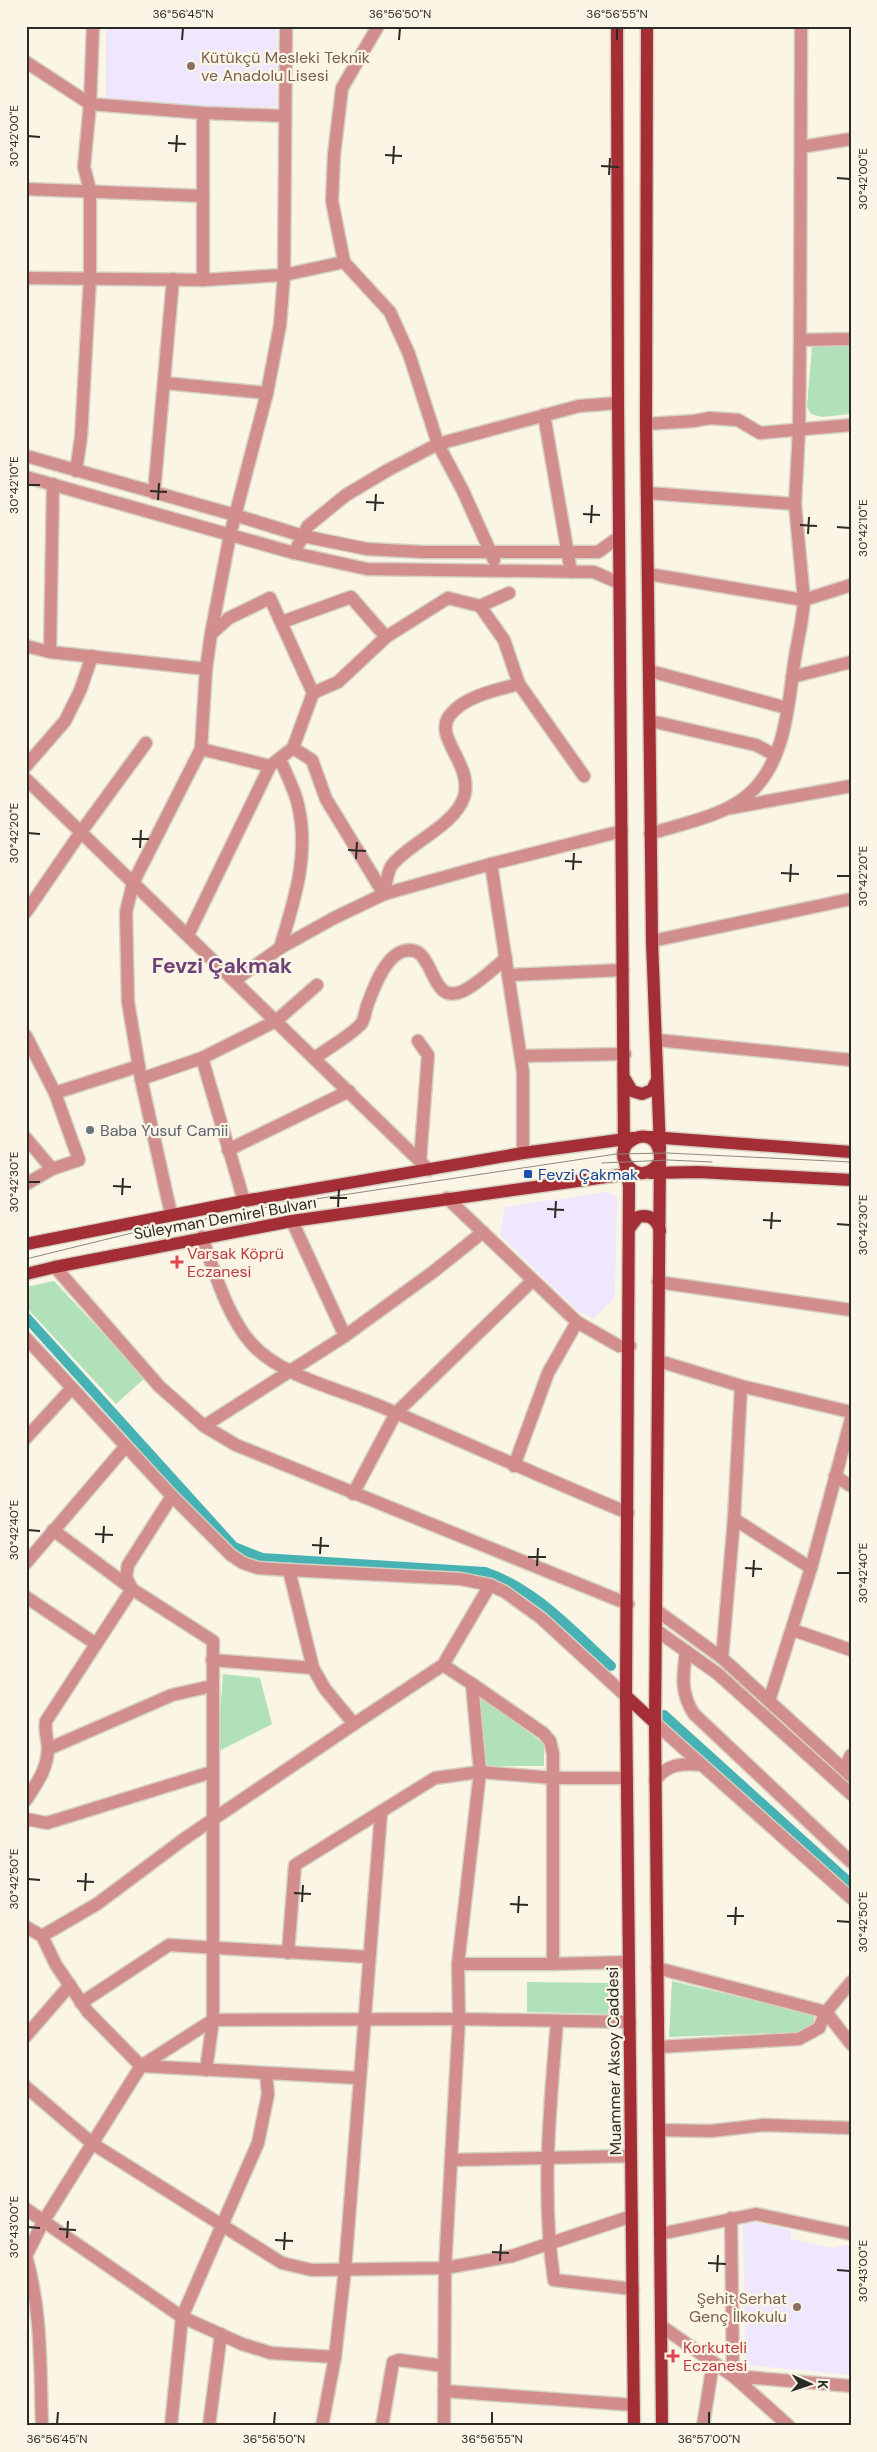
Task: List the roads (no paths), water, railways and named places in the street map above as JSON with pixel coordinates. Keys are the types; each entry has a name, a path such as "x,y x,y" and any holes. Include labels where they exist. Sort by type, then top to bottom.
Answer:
{"main road":[{"path":"617,26 619,583 624,1054 625,1077 660,1231 654,1723 662,2426"},
{"path":"642,1156 658,1076 652,941 650,834 651,721 646,424 647,26"},
{"path":"625,1077 628,1087 636,1093 642,1094 655,1086 658,1076"},
{"name":"Süleyman Demirel Bulvarı","path":"26,1244 171,1214 523,1153 642,1156 851,1152"},
{"name":"Süleyman Demirel Bulvarı","path":"26,1274 55,1266 202,1237 292,1221 447,1198 642,1156 698,1172 851,1180"},
{"name":"Muammer Aksoy Caddesi","path":"634,2426 626,1696 630,1346 629,1229 642,1156"},
{"path":"629,1229 638,1217 648,1216 656,1221 660,1231"},
{"path":"626,1696 654,1723"}],"street":[{"path":"76,471 81,437 90,278 90,190 84,167 90,104 93,26"},
{"path":"171,1214 140,1072 128,1002 126,912 133,882 201,749 206,669 211,634 230,536 267,393 280,325 284,275 286,26"},
{"path":"378,26 342,88 334,155 332,201 344,262 390,312 409,354 438,444 492,552 498,570"},
{"path":"726,809 748,794 765,775 776,755 784,731 804,600 795,504 799,430 800,340 800,26"},
{"path":"26,62 90,104 203,113 286,116"},
{"path":"203,113 203,280"},
{"path":"801,147 851,139"},
{"path":"26,189 90,190 203,196"},
{"path":"26,278 203,280 284,275 344,262"},
{"path":"154,493 173,279"},
{"path":"800,340 851,339"},
{"path":"165,383 267,393"},
{"path":"294,553 308,526 346,496 388,470 438,444 579,406 618,403"},
{"path":"544,415 570,553 571,572"},
{"path":"646,424 710,418 738,420 760,433 851,426"},
{"path":"26,456 236,515 302,536 367,548 423,552 598,552 619,537"},
{"path":"26,477 230,536 294,553 368,569 594,572 619,583"},
{"path":"50,652 53,484"},
{"path":"648,493 795,504"},
{"path":"648,574 804,600 851,585"},
{"path":"313,692 338,682 386,637 448,598 480,606 509,594"},
{"path":"282,622 351,597 386,637"},
{"path":"188,935 275,762 293,748 313,692 270,598 229,618 211,634"},
{"path":"480,606 504,640 519,684 584,776"},
{"path":"26,646 50,652 206,669"},
{"path":"26,766 65,721 80,691 92,656"},
{"path":"792,677 851,662"},
{"path":"650,671 787,708"},
{"path":"384,894 391,866 452,814 464,798 465,772 448,743 445,728 448,716 456,709 488,692 519,684"},
{"path":"651,721 756,745 776,755"},
{"path":"26,912 146,743"},
{"path":"293,748 312,760 326,799 384,894"},
{"path":"201,749 275,762"},
{"path":"275,762 298,804 303,832 302,861 296,896 280,948"},
{"path":"26,779 429,1170"},
{"path":"650,834 726,809 851,786"},
{"path":"235,980 280,948 334,918 384,894 491,864 622,831"},
{"path":"491,864 523,1072 523,1153"},
{"path":"652,941 851,898"},
{"path":"315,1058 362,1023 367,1006 392,957 404,951 410,951 423,956 428,961 437,985 448,992 455,993 480,980 506,958"},
{"path":"509,975 624,970"},
{"path":"55,1093 202,1058 276,1020 317,984"},
{"path":"26,1036 55,1093 79,1160 52,1169 26,1184"},
{"path":"657,1040 851,1060"},
{"path":"418,1041 428,1055 420,1161"},
{"path":"521,1056 624,1054"},
{"path":"202,1058 244,1201"},
{"path":"228,1150 348,1091"},
{"path":"26,1138 52,1169"},
{"path":"447,1198 577,1322 619,1346 630,1346"},
{"path":"292,1221 345,1336"},
{"path":"204,1426 290,1373 345,1336 483,1232"},
{"path":"202,1237 224,1298 251,1343 290,1373 356,1396 514,1466 628,1513"},
{"path":"55,1266 159,1386 204,1426 236,1445 628,1604"},
{"path":"353,1494 396,1413 532,1281"},
{"path":"658,1282 851,1310"},
{"path":"514,1466 548,1373 577,1322"},
{"path":"26,1338 172,1496 231,1555 243,1563 258,1568 461,1579 490,1585 505,1592 541,1618 626,1696"},
{"path":"659,1361 741,1386 851,1412"},
{"path":"722,1658 734,1519 741,1386"},
{"path":"26,1438 72,1388"},
{"path":"769,1700 812,1568 851,1419"},
{"path":"26,1563 126,1446"},
{"path":"835,1476 851,1486"},
{"path":"132,1589 126,1577 128,1565 172,1496"},
{"path":"734,1519 812,1568"},
{"path":"53,1530 132,1589 213,1641 213,2020 206,2070"},
{"path":"289,1570 313,1668 325,1689 354,1724"},
{"path":"42,1936 98,1904 184,1839 212,1822 443,1665 490,1585"},
{"path":"26,1800 44,1774 48,1748 44,1731 46,1721 132,1589"},
{"path":"26,1597 96,1644"},
{"path":"656,1610 722,1658 847,1773"},
{"path":"656,1630 718,1674 851,1794"},
{"path":"793,1630 851,1650"},
{"path":"686,1651 683,1687 686,1700 694,1714 851,1862"},
{"path":"212,1660 313,1668"},
{"path":"443,1665 544,1733 550,1741 554,1754 553,1964"},
{"path":"444,2426 445,2268 459,2019 458,1964 480,1772 472,1684"},
{"path":"48,1748 172,1696 212,1686"},
{"path":"654,1723 851,1898"},
{"path":"847,1773 851,1755"},
{"path":"655,1781 664,1770 674,1766 702,1765"},
{"path":"26,1819 48,1824 212,1772"},
{"path":"288,1953 295,1865 435,1778 480,1772 553,1778 627,1778"},
{"path":"322,2426 335,2357 345,2269 381,1813"},
{"path":"26,1928 42,1936 56,1965 81,2003 141,2066 359,2078"},
{"path":"81,2003 169,1945 369,1957"},
{"path":"458,1964 629,1962"},
{"path":"657,1968 826,2012 851,2044"},
{"path":"658,2047 799,2039 819,2028 826,2012 851,1982"},
{"path":"26,2036 70,1985"},
{"path":"42,2426 42,2367 35,2286 28,2251 43,2222 141,2066 213,2020 459,2019 630,2022"},
{"path":"557,2021 546,2158 549,2243 554,2280 632,2289"},
{"path":"171,2426 182,2317 258,2143 268,2094 266,2073"},
{"path":"26,2087 93,2144 282,2263 312,2270 445,2268 512,2256 632,2216"},
{"path":"659,2130 711,2131 764,2125 851,2128"},
{"path":"451,2160 631,2156"},
{"path":"26,2209 182,2317 271,2353 335,2357"},
{"path":"660,2234 756,2214 851,2234"},
{"path":"732,2218 733,2376"},
{"path":"661,2326 733,2376 781,2424"},
{"path":"209,2426 221,2334"},
{"path":"382,2426 393,2362 399,2360 444,2366"},
{"path":"703,2426 713,2363"},
{"path":"733,2376 851,2386"},
{"path":"444,2391 634,2406"}],"waterway":[{"path":"26,1317 234,1547 262,1558 485,1572 503,1579 537,1600 553,1612 611,1666"},
{"path":"664,1715 851,1884"}],"tram line":[{"path":"26,1259 132,1233 289,1203 616,1154 668,1153 851,1162"},
{"path":"602,1163 668,1160 712,1162"}],"place":[{"name":"Kütükçü Mesleki Teknik ve Anadolu Lisesi","path":"191,66"},
{"name":"Baba Yusuf Camii","path":"90,1130"},
{"name":"Fevzi Çakmak","path":"528,1174"},
{"name":"Varsak Köprü Eczanesi","path":"177,1262"},
{"name":"Şehit Serhat Genç İlkokulu","path":"797,2307"},
{"name":"Korkuteli Eczanesi","path":"673,2356"}],"district":[{"name":"Fevzi Çakmak","path":"222,966"}]}
